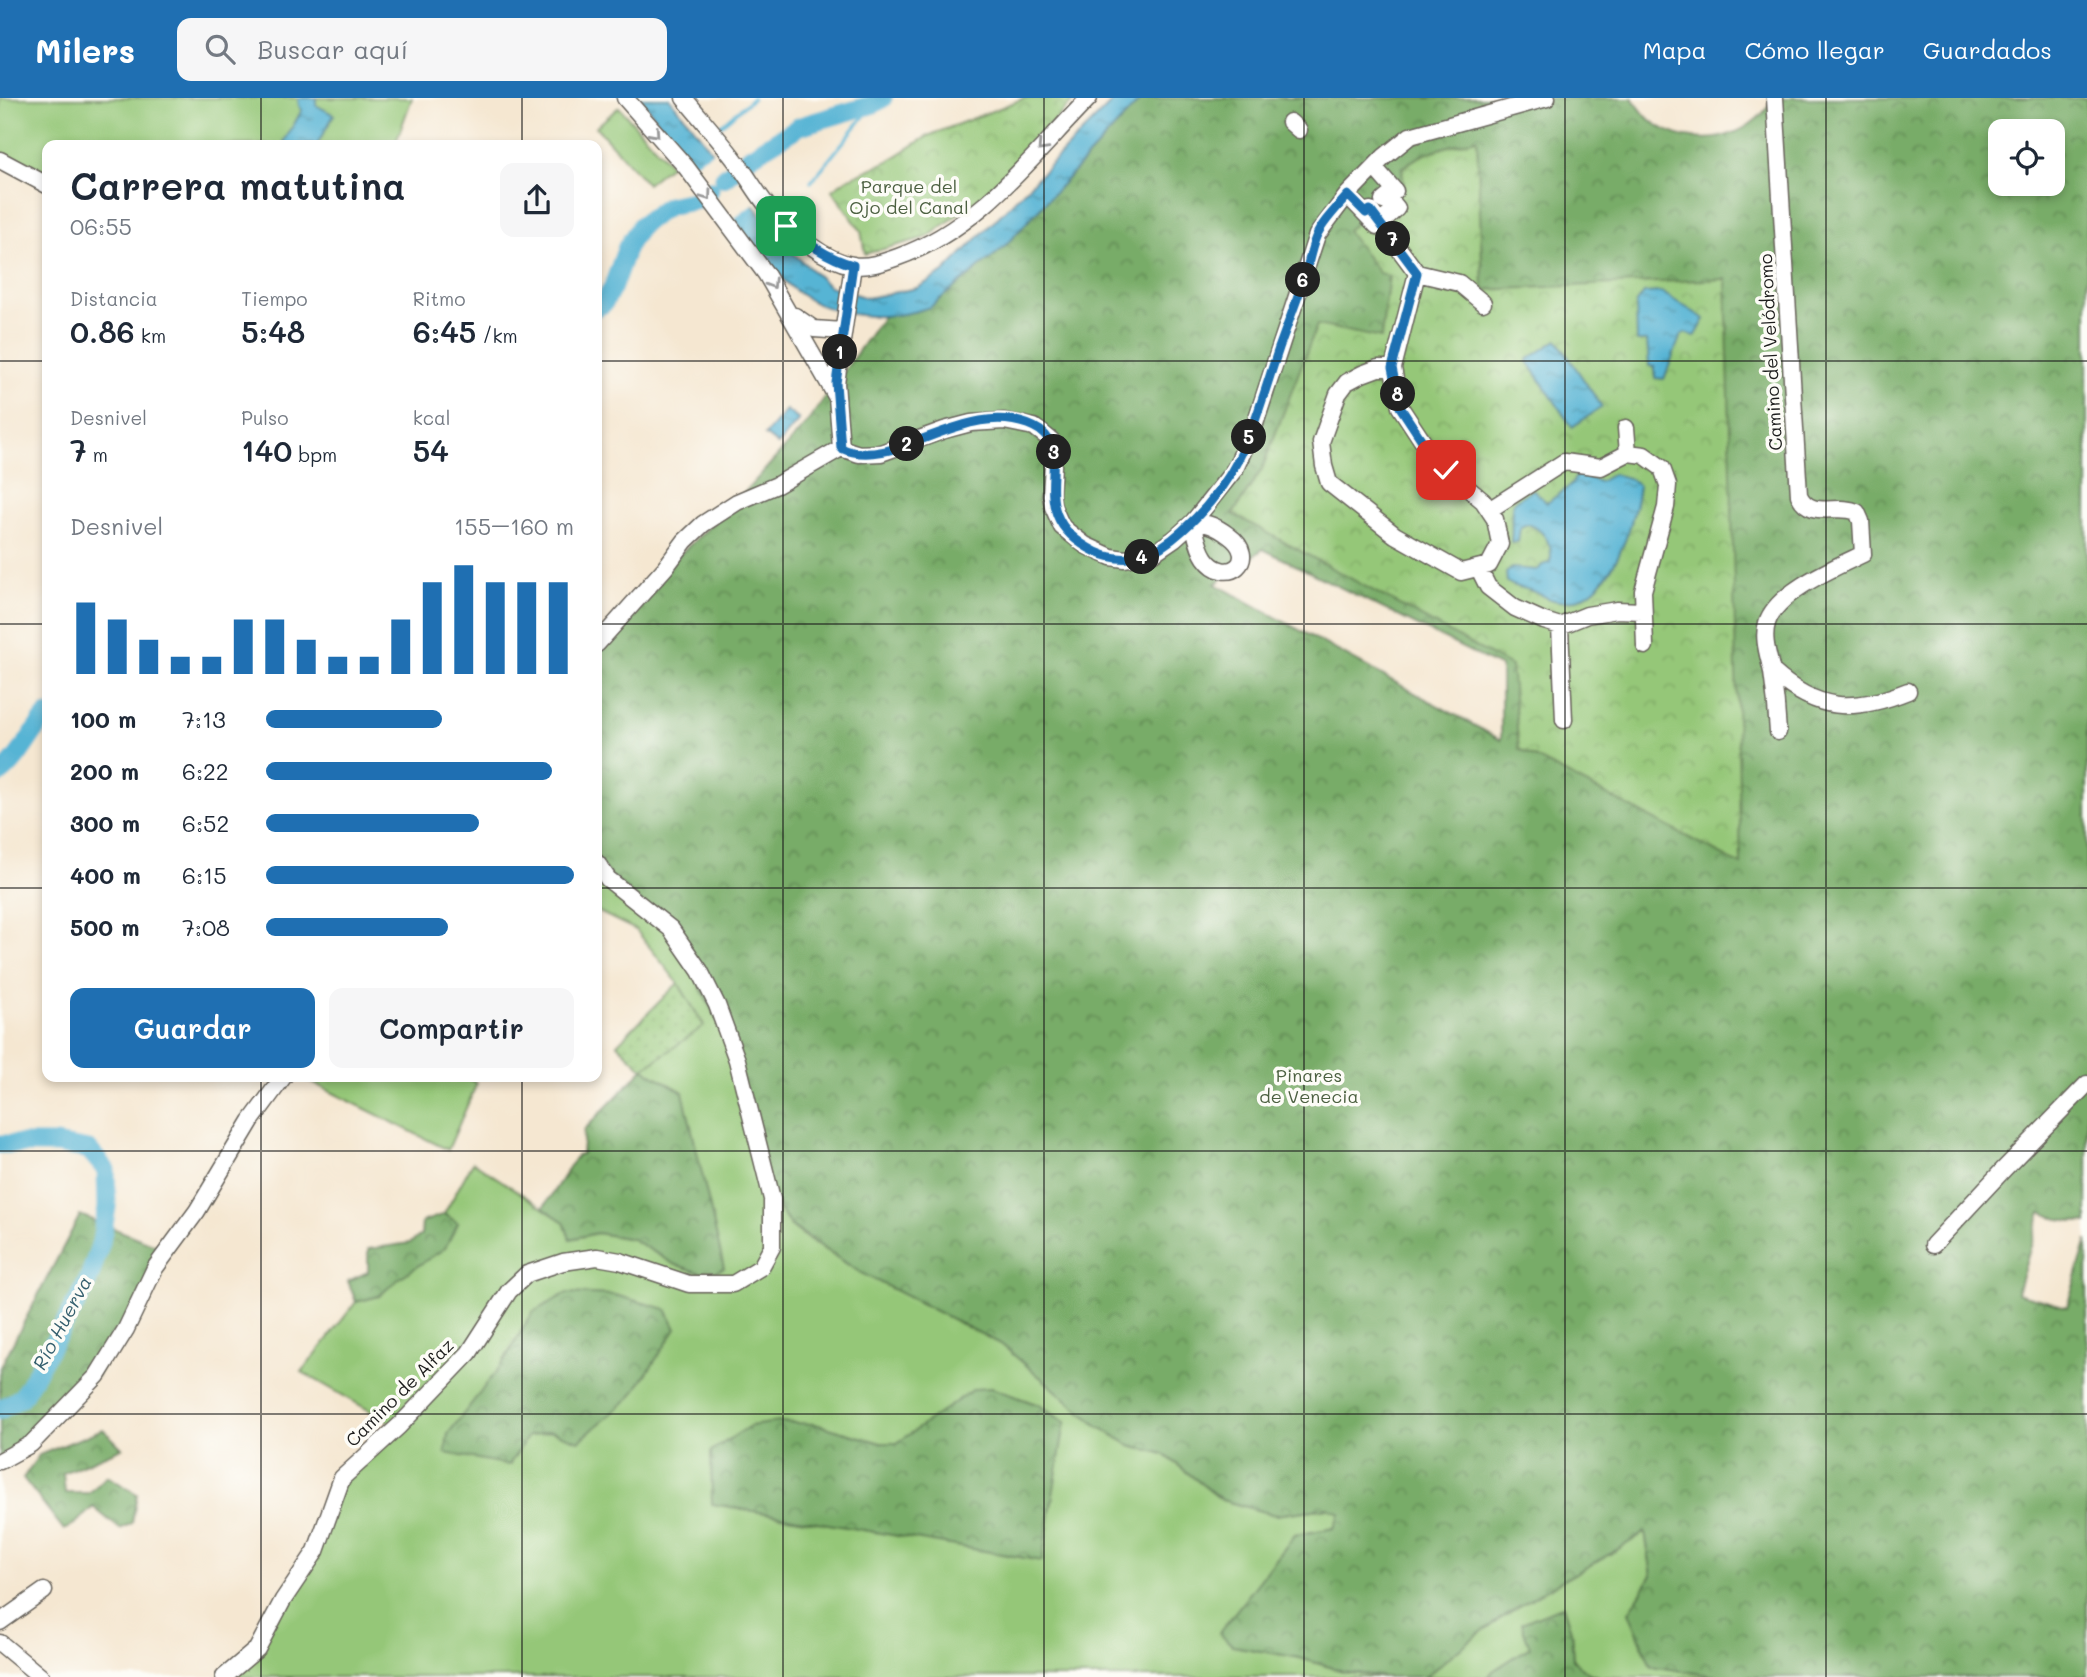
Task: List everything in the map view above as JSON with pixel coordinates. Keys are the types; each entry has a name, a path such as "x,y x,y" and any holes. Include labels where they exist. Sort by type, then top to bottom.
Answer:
{"street":[{"path":"625,98 686,167 766,274 836,396"},
{"path":"684,98 724,145 778,218 809,244 835,259 853,265 882,263 928,246 952,232 990,202 1089,98"},
{"path":"602,638 665,568 685,541 703,524 737,502 777,485 841,448 859,454 881,453 959,425 996,421 1020,423 1034,426 1051,440 1054,460 1051,495 1053,507 1062,527 1085,545 1111,557 1140,558 1163,547 1193,522 1235,469 1254,426 1317,235 1357,181 1401,141 1417,133 1547,98"},
{"name":"Camino del Velódromo","path":"1772,671 1766,646 1767,623 1779,606 1812,578 1863,554 1862,527 1857,512 1848,509 1816,510 1804,503 1799,495 1775,98"},
{"path":"0,160 42,181"},
{"path":"1357,181 1395,191 1383,209"},
{"path":"1357,181 1383,209 1417,273 1392,368 1400,407 1425,445 1446,470 1483,500 1505,530 1489,565 1461,572 1395,535 1329,483 1321,442 1338,394 1347,382 1362,374 1378,368 1392,368"},
{"path":"841,448 836,396 853,265"},
{"path":"1417,273 1459,283 1483,303"},
{"path":"786,306 799,320 814,329 844,325"},
{"path":"1626,428 1628,453"},
{"path":"1489,510 1564,461 1601,467 1628,453 1644,455 1662,468 1668,485 1662,525 1643,591 1645,646"},
{"path":"1209,503 1214,525"},
{"path":"1193,522 1214,525 1241,546 1241,562 1231,570 1223,571 1206,559 1193,522"},
{"path":"1479,569 1488,587 1516,608 1560,626 1587,615 1617,610 1642,611"},
{"path":"1560,626 1564,720"},
{"path":"1772,671 1789,687 1810,698 1840,706 1878,703 1908,691"},
{"path":"1772,671 1778,732"},
{"name":"Camino de Alfaz","path":"224,1677 257,1649 283,1600 316,1550 342,1478 399,1426 468,1353 509,1291 527,1274 563,1262 597,1257 620,1261 689,1284 733,1284 761,1267 772,1247 772,1199 737,1060 717,1005 700,971 671,929 608,879 602,870"},
{"path":"0,1461 31,1444 97,1376 127,1329 155,1268 197,1211 237,1143 280,1082"},
{"path":"1933,1245 2087,1084"},
{"path":"0,1622 44,1591"},
{"path":"0,1643 41,1677"}],"green space":[{"path":"0,98 412,98 397,140 42,140 42,179 0,158"},
{"name":"Parque del Ojo del Canal","path":"1025,98 1076,98 985,194 928,237 865,254 861,231 832,190 847,179 888,161 928,136"},
{"name":"Pinares de Venecia","path":"1142,98 1632,98 1654,123 1670,132 1703,139 1736,132 1750,124 1774,98 2087,98 2087,1223 2059,1219 2041,1212 2017,1293 2067,1307 2087,1240 2087,1677 1721,1677 1651,1666 1629,1612 1652,1575 1645,1532 1515,1609 1425,1677 1385,1677 1343,1671 1300,1658 1233,1646 1219,1633 1295,1535 1334,1528 1340,1513 1327,1508 1275,1515 1222,1500 1164,1454 1130,1445 1098,1426 1001,1344 861,1273 790,1225 772,1199 737,1060 671,929 602,867 602,638 665,568 737,501 806,424 884,315 930,307 1002,249","holes":["1477,139 1483,290 1726,279 1519,749 1512,666 1233,514 1262,469 1317,326 1381,338 1389,276 1348,230 1404,189 1402,168 1428,153","1263,549 1501,667 1501,740 1215,584"]},
{"path":"619,107 671,165 647,184 596,127"},
{"path":"1477,139 1483,290 1726,279 1741,865 1519,749 1511,666 1233,514 1262,469 1317,325 1381,338 1389,276 1379,273 1347,230 1360,220 1362,222 1404,189 1402,168 1438,149"},
{"path":"602,867 671,929 717,1005 772,1199 790,1225 861,1273 1001,1344 1098,1426 1130,1445 1164,1454 1222,1500 1275,1515 1328,1508 1340,1513 1334,1528 1295,1535 1220,1633 1233,1646 1300,1658 1343,1671 1385,1677 224,1677 257,1649 300,1577 342,1478 398,1427 302,1372 356,1302 379,1296 458,1223 444,1214 473,1162 564,1222 570,1239 597,1233 632,1239 674,1264 683,1092 643,1069 704,1025 678,983 636,930 602,913","holes":["533,1312 551,1431 528,1436 502,1364","991,1388 1039,1405 1065,1422 712,1504 815,1424 881,1443 897,1443"]},
{"path":"678,983 704,1026 643,1069 617,1044"},
{"path":"643,1069 683,1092 724,1268 707,1275 674,1264 632,1239 597,1233 570,1239 564,1222 543,1208 577,1155 582,1154 584,1130"},
{"path":"311,1082 475,1082 477,1083 448,1150"},
{"path":"444,1214 458,1223 445,1248 398,1279 379,1296 356,1302 348,1281 368,1272 368,1249 410,1243 421,1235 422,1222"},
{"path":"80,1215 168,1250 97,1376 0,1461 0,1368"},
{"path":"567,1293 615,1295 666,1309 676,1329 631,1397 579,1441 551,1431 528,1436 509,1465 445,1453 448,1434 502,1364 533,1312"},
{"path":"991,1388 1039,1405 1065,1423 1042,1561 712,1504 711,1451 750,1426 778,1422 815,1424 881,1443 897,1443 974,1389"},
{"path":"103,1429 122,1448 63,1473 65,1493 89,1493 107,1476 137,1494 132,1523 120,1529 93,1507 64,1530 23,1478 39,1455"},
{"path":"1645,1532 1652,1576 1629,1612 1699,1672 1721,1677 1599,1677 1588,1673 1573,1660 1571,1631 1562,1606 1530,1647 1488,1677 1425,1677 1515,1608"},
{"path":"1563,1606 1571,1631 1573,1660 1588,1673 1599,1677 1488,1677 1530,1647 1521,1623"}],"water":[{"path":"298,98 316,98 316,105 334,115 320,140 285,140 302,110"},
{"path":"640,98 669,98 782,243 829,286 867,298 917,288 944,272 1116,98 1142,98 1002,249 930,307 898,315 864,316 830,309 791,287 764,258"},
{"path":"1661,292 1705,319 1695,337 1685,333 1681,335 1664,379 1655,378 1655,367 1649,366 1647,341 1637,341 1636,304 1644,293"},
{"path":"1557,340 1602,407 1572,427 1527,360"},
{"path":"786,410 799,420 778,445 765,435"},
{"path":"1578,473 1599,482 1613,474 1628,478 1639,486 1626,537 1609,572 1584,596 1568,601 1553,600 1510,584 1507,582 1506,573 1512,568 1538,570 1542,565 1550,563 1551,556 1549,544 1543,534 1528,524 1520,527 1518,542 1511,542 1513,502 1533,489 1547,503 1571,485"}],"pier":[{"path":"716,150 756,202 731,221 689,166"}],"waterway":[{"path":"720,126 753,98"},
{"name":"Río Huerva","path":"724,178 751,156 800,126 874,104 883,98"},
{"path":"811,182 874,104"},
{"name":"Río Huerva","path":"602,304 612,289 627,247 641,225 668,206 698,200 710,190"},
{"name":"Río Huerva","path":"0,774 13,761 42,721"},
{"name":"Río Huerva","path":"0,1144 56,1144 89,1150 106,1170 107,1207 101,1242 81,1295 22,1397 0,1410"}],"route":[{"path":"786,226 820,251 853,265 836,383 841,448 849,453 881,453 971,423 1004,421 1034,426 1051,440 1054,449 1051,495 1062,527 1097,552 1125,559 1152,554 1174,539 1193,522 1235,469 1256,420 1317,235 1348,195 1366,213 1370,210 1381,222 1417,273 1392,368 1400,407 1425,445 1446,470"}]}
